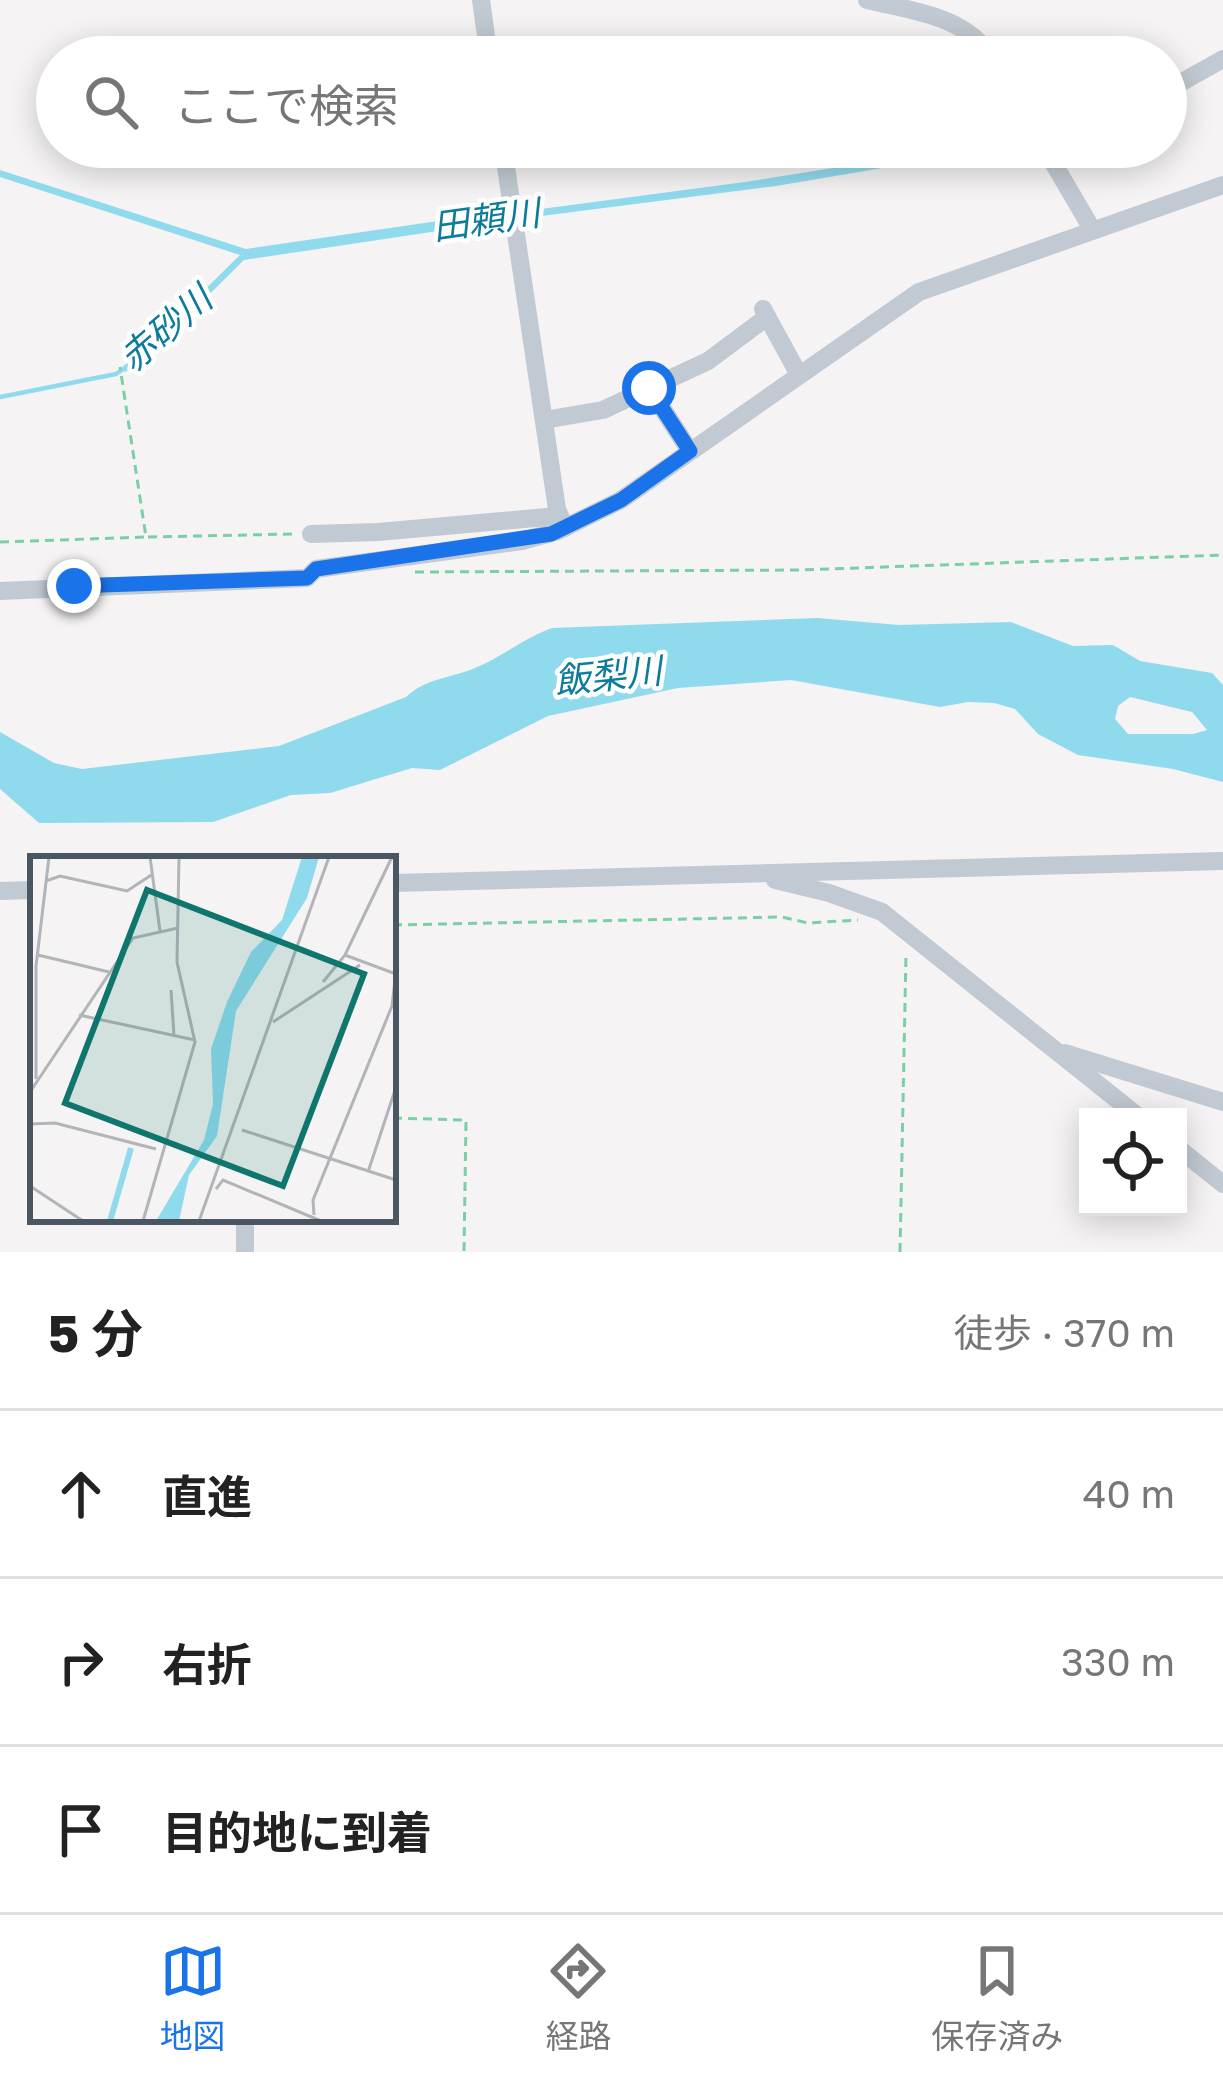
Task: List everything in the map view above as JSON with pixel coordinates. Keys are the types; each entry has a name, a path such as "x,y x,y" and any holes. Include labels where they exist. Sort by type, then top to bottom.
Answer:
{"street":[{"path":"481,0 486,36"},
{"path":"867,0 957,24 975,36"},
{"path":"1187,79 1223,59"},
{"path":"506,168 562,522"},
{"path":"1056,168 1092,229"},
{"path":"0,591 307,578 316,569 522,541 621,500 919,292 1223,184"},
{"path":"544,420 603,410 715,357 765,313 799,375"},
{"path":"649,388 690,451"},
{"path":"310,534 562,522"},
{"path":"396,883 1223,861"},
{"path":"747,873 882,912 1128,1108"},
{"path":"0,891 30,890"},
{"path":"1060,1053 1223,1102"},
{"path":"1187,1155 1223,1184"},
{"path":"244,1252 245,1222"}],"path":[{"path":"121,370 146,537"},
{"path":"0,542 310,534"},
{"path":"407,572 821,570 1223,555"},
{"path":"396,925 782,916 808,923 892,920"},
{"path":"900,1252 906,940 910,934"},
{"path":"396,1118 466,1120 464,1252"}],"water":[{"path":"833,168 882,168 518,219 518,212"},
{"name":"田頼川","path":"0,170 246,249 500,212 511,211 512,220 244,260 142,361 125,372 123,366 240,255 0,177"},
{"name":"飯梨川","path":"817,618 899,625 1011,622 1073,646 1113,645 1140,661 1212,673 1223,685 1223,782 1173,769 1078,755 1038,734 1015,709 994,703 940,707 791,680 678,688 548,716 440,770 412,768 330,793 291,795 213,822 39,823 0,789 0,732 54,763 82,769 279,746 475,668 552,628","holes":["1130,697 1192,712 1207,730 1128,734 1115,719 1118,706"]}],"waterway":[{"name":"赤砂川","path":"0,397 116,374 128,366"}],"route":[{"path":"74,586 307,578 316,569 551,534 621,500 690,451 649,388"}]}
